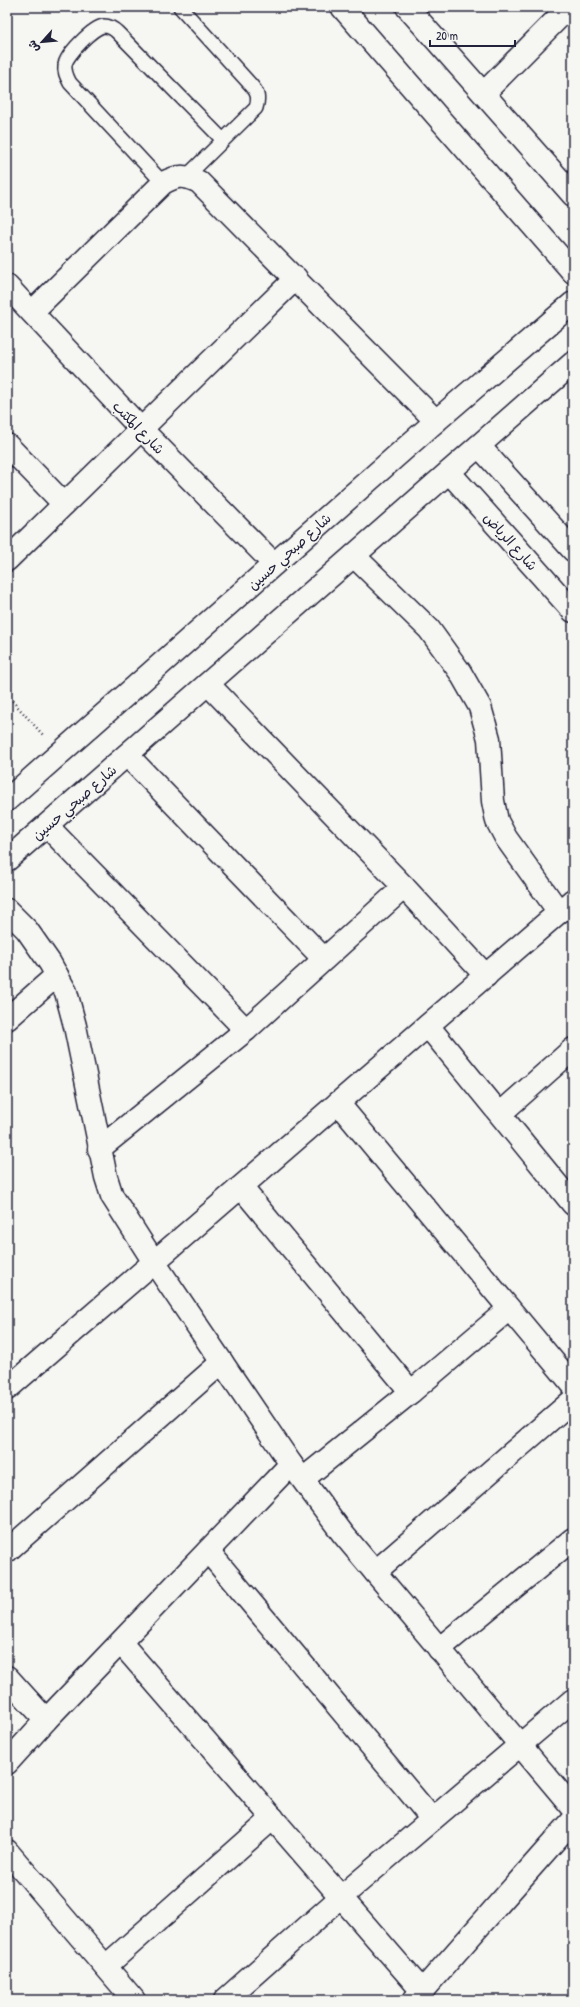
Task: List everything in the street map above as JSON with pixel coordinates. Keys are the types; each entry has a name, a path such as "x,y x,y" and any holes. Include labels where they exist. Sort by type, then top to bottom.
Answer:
{"street":[{"path":"342,7 573,272"},
{"path":"407,7 573,195"},
{"path":"484,93 569,7"},
{"path":"32,312 163,183 174,177 187,176 200,182 436,421"},
{"path":"7,560 296,278"},
{"name":"شارع المكتب","path":"7,286 141,429 274,564"},
{"name":"شارع صبحي حسين","path":"7,800 436,421 573,303"},
{"name":"شارع صبحي حسين","path":"7,860 573,363"},
{"path":"7,445 64,504"},
{"path":"478,446 573,550"},
{"name":"شارع الرياض","path":"449,472 573,611"},
{"path":"8,1388 566,906 506,838 497,821 493,801 489,740 480,707 460,672 429,629 354,556"},
{"path":"208,684 404,887 486,976"},
{"path":"127,756 324,959"},
{"path":"47,826 246,1030"},
{"path":"99,1149 246,1030 404,887"},
{"path":"7,910 26,930 50,963 66,992 75,1026 99,1149 112,1196 154,1262 297,1472 343,1534 521,1744 573,1808"},
{"path":"7,1019 57,975"},
{"path":"428,1026 573,1204"},
{"path":"500,1113 573,1049"},
{"path":"338,1103 573,1385"},
{"path":"241,1187 411,1392"},
{"path":"7,1763 46,1720 208,1551 297,1472 411,1392 509,1309"},
{"path":"7,1551 222,1362"},
{"path":"375,1572 573,1400"},
{"path":"439,1649 573,1539"},
{"path":"208,1551 432,1819"},
{"path":"121,1643 341,1897 418,1996 573,1820"},
{"path":"7,1677 46,1720"},
{"path":"225,2000 341,1897 573,1700"},
{"path":"106,1966 273,1818"},
{"path":"7,1851 134,2000"}],"lane":[{"path":"180,7 257,91 258,100 256,108 187,176"},
{"path":"163,183 70,83 65,75 65,65 68,56 95,29 103,26 118,32 223,140"}],"path":[{"path":"7,695 60,754"}]}
